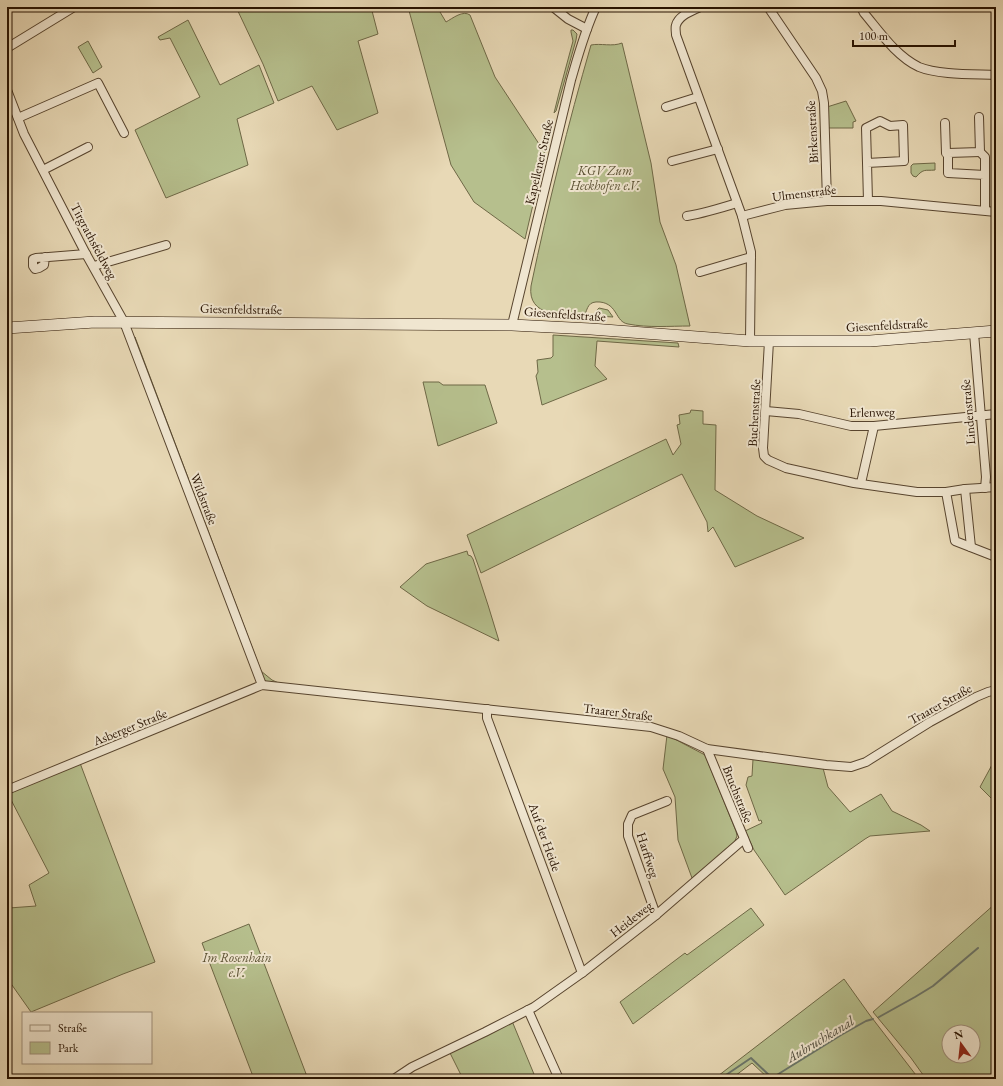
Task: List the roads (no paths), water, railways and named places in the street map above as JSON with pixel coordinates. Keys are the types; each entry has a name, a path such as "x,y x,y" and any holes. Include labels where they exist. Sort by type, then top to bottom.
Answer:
{"main road":[{"name":"Giesenfeldstraße","path":"7,328 95,322 512,325 750,341 870,341 996,331"}],"street":[{"path":"7,48 61,10 74,7"},
{"path":"553,7 568,19 587,29"},
{"name":"Kapellener Straße","path":"512,325 571,80 587,29 596,7"},
{"path":"700,7 683,11 675,26 676,35 738,203 751,252 750,341"},
{"name":"Birkenstraße","path":"768,7 816,78 822,91 824,102 826,201"},
{"path":"861,7 864,13 895,49 908,60 920,67 961,74 996,74"},
{"path":"18,118 98,83 124,133"},
{"name":"Tirgrathsfeldweg","path":"7,90 24,134 86,254 128,322"},
{"path":"666,107 698,97"},
{"path":"979,118 980,152 985,157 985,210"},
{"path":"867,163 904,161 903,125 890,126 880,121 866,128 868,201"},
{"path":"945,123 948,173 985,175"},
{"path":"43,170 88,147"},
{"path":"672,161 718,149"},
{"path":"948,153 980,152"},
{"name":"Ulmenstraße","path":"742,216 786,205 826,201 881,201 996,212"},
{"path":"687,216 716,210 738,203"},
{"path":"94,266 166,245"},
{"path":"46,257 86,254"},
{"path":"700,272 751,257"},
{"name":"Wildstraße","path":"128,322 262,685"},
{"name":"Lindenstraße","path":"974,333 986,477 985,488"},
{"name":"Buchenstraße","path":"769,341 763,448 764,456 768,460 786,468 854,483 917,492 946,492 996,487"},
{"name":"Erlenweg","path":"766,411 798,414 851,426 874,426 996,414"},
{"path":"861,483 874,426"},
{"path":"965,489 971,547"},
{"path":"946,492 955,541 996,557"},
{"name":"Traarer Straße","path":"262,685 651,727 680,736 707,749 850,768 866,762 930,722 963,704 988,692 996,690"},
{"name":"Asberger Straße","path":"7,790 262,685"},
{"name":"Auf der Heide","path":"487,709 487,718 582,973"},
{"name":"Bruchstraße","path":"707,749 748,848"},
{"name":"Harffweg","path":"656,915 628,836 628,824 632,815 667,801"},
{"name":"Heideweg","path":"394,1079 412,1067 528,1010 582,973 656,915 744,839"},
{"path":"528,1010 559,1079"}],"waterway":[{"name":"Aubruchkanal","path":"879,1017 933,986 978,948"},
{"name":"Aubruchkanal","path":"720,1079 751,1058 772,1078 841,1035 866,1021 873,1019"}],"park label":[{"name":"KGV Zum Heckhofen e.V.","path":"605,178"},
{"name":"Im Rosenhain e.V.","path":"237,964"}]}
